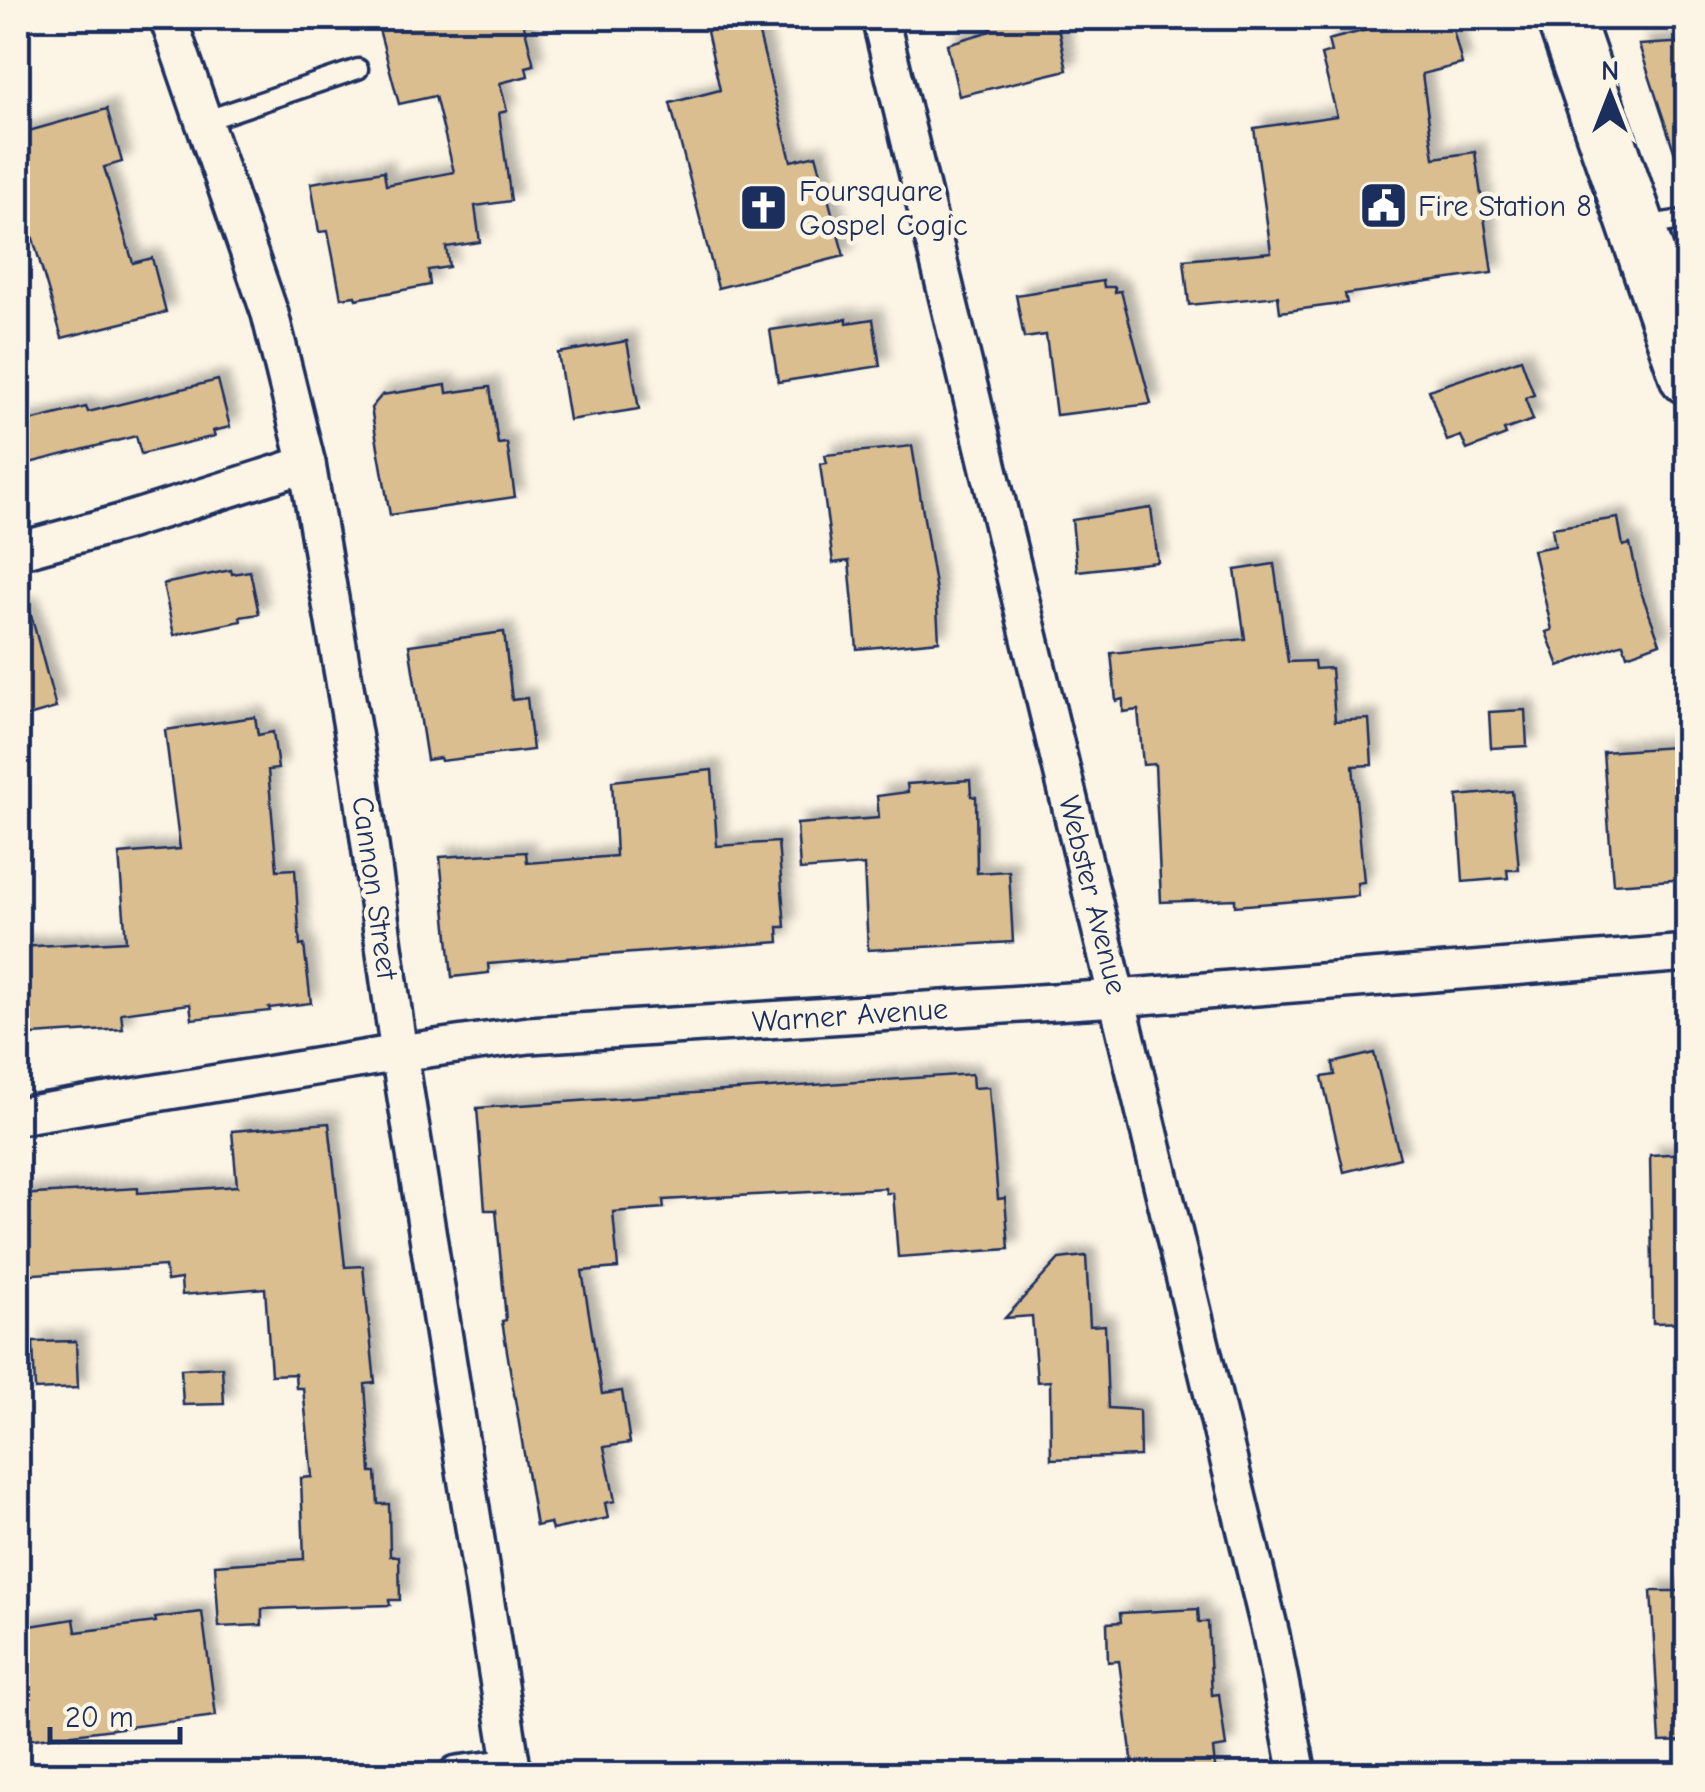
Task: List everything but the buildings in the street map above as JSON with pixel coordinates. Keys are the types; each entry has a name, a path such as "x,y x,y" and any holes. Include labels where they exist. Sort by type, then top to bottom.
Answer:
{"main road":[{"path":"1566,18 1663,223 1688,376"}],"street":[{"name":"Cannon Street","path":"168,18 270,314 307,464 360,774 398,1053 512,1771"},
{"name":"Webster Avenue","path":"880,18 1271,1635 1298,1774"},
{"path":"18,551 307,464"},
{"name":"Warner Avenue","path":"18,1116 529,1035 1118,998 1688,953"},
{"path":"457,1774 512,1771"}],"lane":[{"path":"204,122 358,69"}],"place":[{"name":"Fire Station 8","path":"1383,206"},
{"name":"Foursquare Gospel Cogic","path":"764,208"}]}
